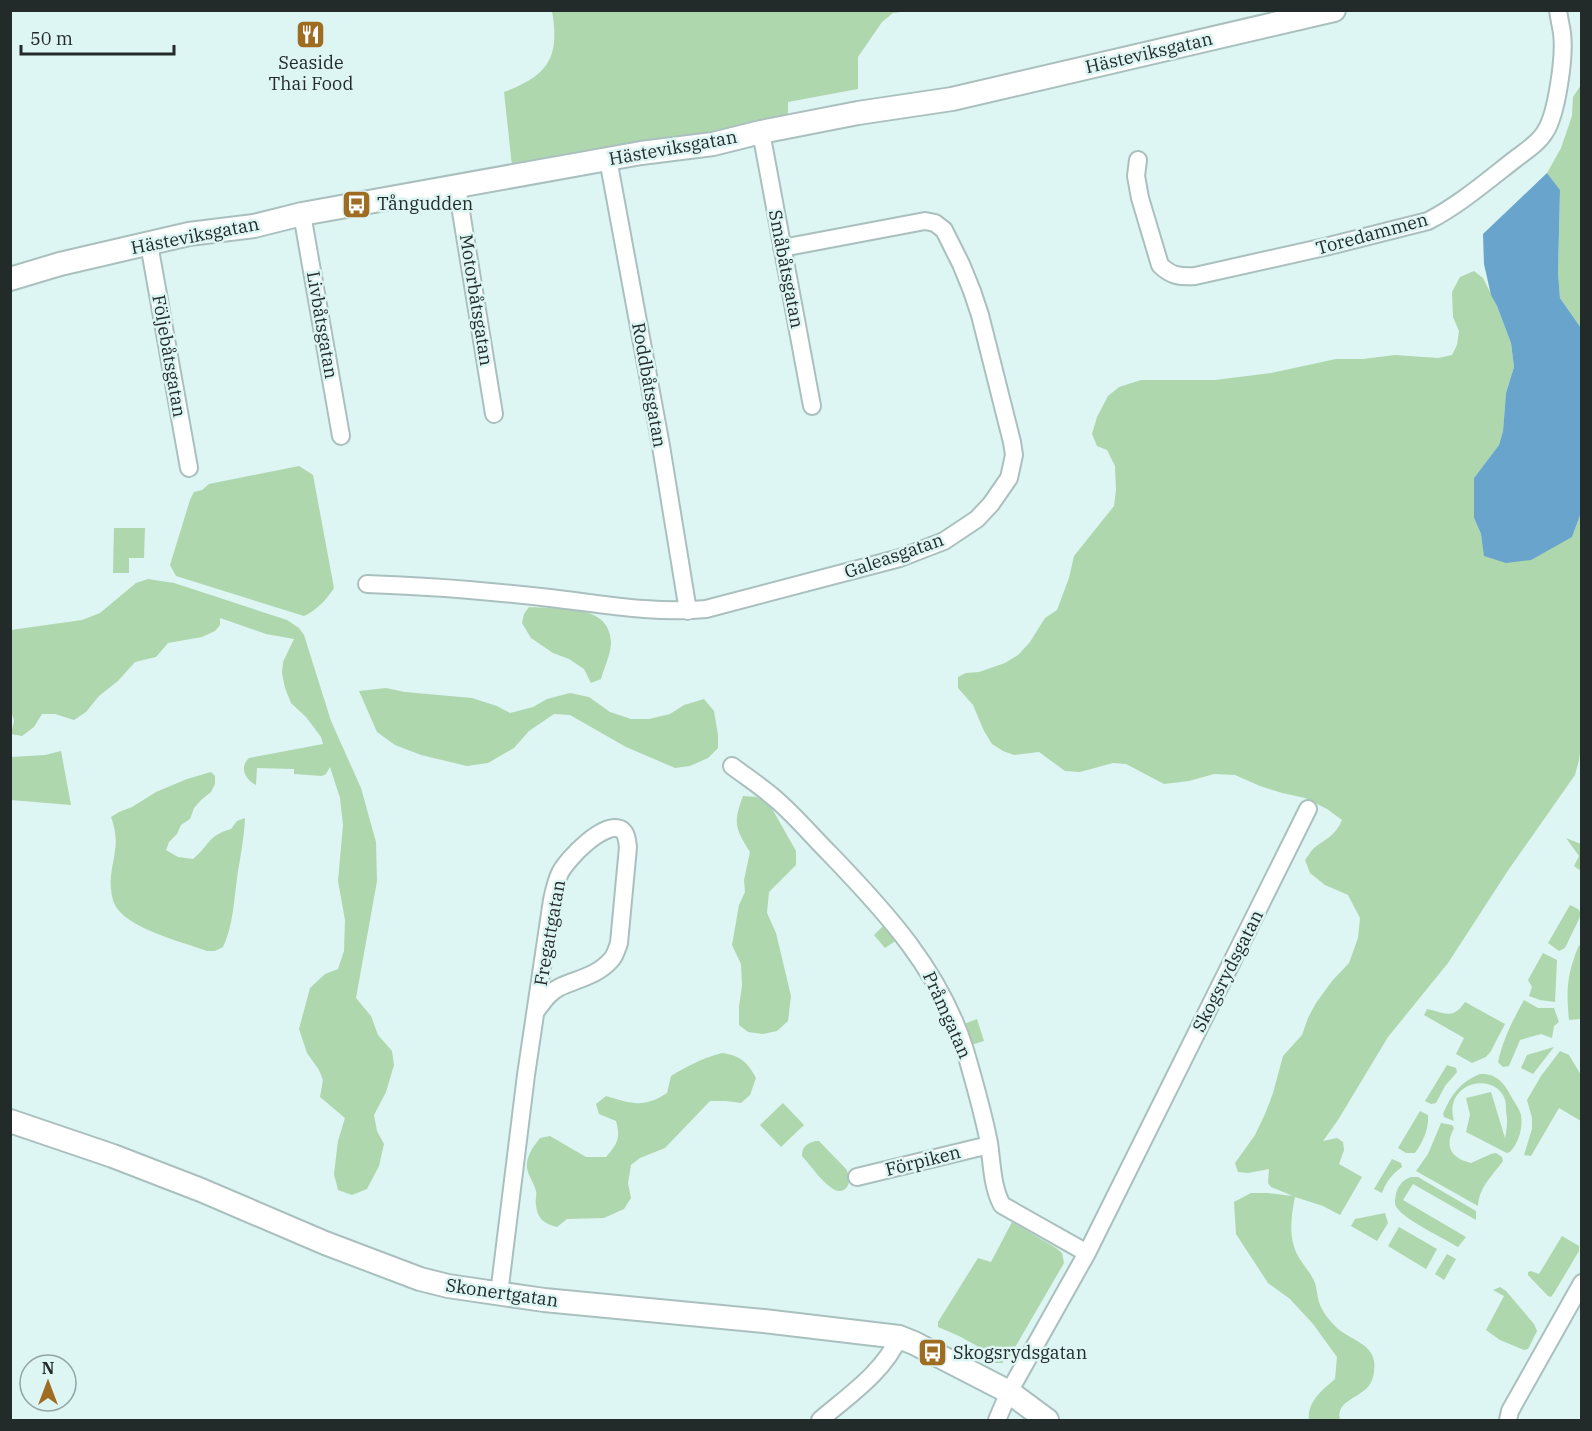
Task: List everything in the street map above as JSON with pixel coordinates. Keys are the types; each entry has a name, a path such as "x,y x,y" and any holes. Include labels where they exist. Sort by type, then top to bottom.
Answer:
{"street":[{"name":"Hästeviksgatan","path":"10,279 60,264 189,234 254,226 302,214 641,153 713,144 858,113 952,99 1334,10"},
{"name":"Toredammen","path":"1138,160 1136,176 1140,198 1160,265 1166,272 1175,276 1195,276 1428,221 1440,215 1492,177 1545,132 1554,107 1563,50 1558,10"},
{"name":"Småbåtsgatan","path":"761,132 812,406"},
{"name":"Roddbåtsgatan","path":"608,159 659,436 688,611"},
{"name":"Motorbåtsgatan","path":"457,187 495,414"},
{"name":"Livbåtsgatan","path":"302,214 341,436"},
{"name":"Galeasgatan","path":"367,584 490,591 638,609 688,611 706,609 900,558 944,541 977,519 991,504 1009,478 1014,455 980,315 965,273 944,230 925,221 782,248"},
{"name":"Följebåtsgatan","path":"149,244 189,468"},
{"name":"Pråmgatan","path":"732,766 779,802 838,862 896,925 930,972 964,1048 989,1146 995,1187 1002,1205 1087,1253"},
{"name":"Skogsrydsgatan","path":"997,1420 1009,1392 1087,1253 1308,809"},
{"name":"Fregattgatan","path":"499,1294 526,1075 552,900 560,872 570,858 606,829 620,829 624,832 628,848 619,943 612,960 594,973 558,988 547,996 536,1011"},
{"name":"Skonertgatan","path":"10,1121 124,1160 325,1243 448,1286 544,1300 899,1337 1009,1392 1047,1420"},
{"name":"Förpiken","path":"857,1178 989,1146"},
{"path":"1508,1420 1510,1411 1581,1283"},
{"path":"820,1420 880,1367 893,1351 899,1337"}],"green space":[{"path":"552,11 909,11 893,13 882,22 858,57 858,89 788,102 788,121 512,166 504,92 532,79 548,62 554,41"},
{"path":"1581,85 1581,328 1560,298 1558,273 1560,191 1547,173 1561,148 1572,116 1573,97"},
{"path":"1474,271 1483,278 1497,306 1511,343 1514,367 1506,393 1503,431 1499,445 1474,478 1474,518 1481,534 1485,555 1572,537 1581,513 1582,739 1579,760 1575,775 1509,869 1448,963 1388,1037 1323,1141 1337,1138 1343,1142 1344,1150 1339,1164 1362,1177 1340,1215 1323,1206 1295,1197 1292,1219 1293,1242 1298,1256 1315,1283 1320,1306 1337,1328 1369,1350 1374,1364 1370,1384 1341,1408 1340,1420 1309,1420 1313,1402 1335,1379 1337,1357 1313,1324 1290,1299 1268,1283 1236,1234 1234,1202 1251,1193 1293,1196 1271,1187 1268,1183 1269,1169 1248,1173 1238,1172 1235,1163 1255,1135 1265,1114 1283,1056 1302,1035 1316,1003 1349,963 1358,938 1360,918 1348,895 1325,885 1310,873 1305,860 1314,848 1333,833 1342,820 1305,798 1260,786 1235,775 1214,774 1189,781 1164,784 1126,764 1113,763 1080,772 1065,771 1039,752 1014,755 1003,751 992,744 984,731 973,705 958,688 958,677 1005,663 1018,655 1030,642 1045,618 1057,610 1069,578 1074,556 1114,506 1115,466 1107,450 1097,446 1092,434 1097,417 1108,396 1119,387 1141,380 1215,380 1271,373 1336,359 1363,359 1395,355 1438,358 1452,355 1457,345 1459,331 1453,317 1452,292 1460,277"},
{"path":"299,466 313,475 334,588 317,608 304,616 176,576 170,565 194,492 202,490 209,484"},
{"path":"114,528 145,528 144,558 129,558 129,573 113,573"},
{"path":"148,579 174,583 287,620 299,628 304,635 331,721 361,788 376,842 377,881 356,998 371,1016 378,1035 392,1051 394,1065 386,1092 374,1115 377,1131 384,1144 379,1166 367,1189 352,1195 338,1190 334,1174 338,1141 345,1118 320,1097 323,1080 307,1053 299,1029 310,988 325,974 338,969 344,951 345,920 338,881 343,825 340,798 330,767 322,776 294,774 294,769 257,768 256,785 246,777 244,769 249,758 323,744 321,737 306,717 291,703 285,688 282,673 283,662 294,639 266,634 220,618 220,625 215,631 202,637 168,643 156,657 135,662 118,681 99,696 86,712 74,720 55,714 42,714 34,727 22,736 11,734 14,721 10,706 11,630 82,620 100,613 136,583"},
{"path":"529,607 580,611 602,620 608,629 611,647 601,679 591,683 584,669 569,659 553,653 531,638 522,623"},
{"path":"386,688 472,698 510,713 570,693 589,697 610,712 631,719 649,719 670,714 684,705 704,699 714,711 718,748 708,758 690,766 675,768 626,747 570,715 554,714 529,731 514,748 488,763 467,766 421,755 395,745 377,732 359,691"},
{"path":"61,751 71,805 11,800 11,757 45,755"},
{"path":"211,772 215,776 215,784 211,792 194,808 190,819 181,825 166,850 178,857 193,859 218,834 231,829 237,821 245,818 229,931 223,947 215,951 207,951 141,927 120,912 114,903 111,890 116,840 111,817 156,792"},
{"path":"743,796 757,797 770,805 796,851 796,865 769,892 767,913 776,933 791,996 788,1021 777,1031 763,1034 748,1032 739,1025 741,964 732,945 739,905 745,892 744,880 750,852 737,825"},
{"path":"1566,838 1581,844 1581,871 1574,866 1579,856"},
{"path":"1570,905 1581,913 1565,948 1559,951 1548,943"},
{"path":"884,925 897,940 885,948 874,935"},
{"path":"1579,945 1582,947 1581,1019 1569,1020 1568,982"},
{"path":"1543,953 1557,960 1555,1002 1529,996 1532,987 1528,980"},
{"path":"1524,1000 1538,1008 1554,1008 1559,1022 1554,1026 1552,1038 1541,1034 1520,1040 1509,1066 1503,1067 1498,1062 1503,1045"},
{"path":"1465,1002 1505,1024 1486,1057 1472,1063 1456,1054 1464,1038 1424,1015 1427,1009 1448,1014 1456,1012"},
{"path":"977,1019 984,1041 971,1045 964,1024"},
{"path":"1554,1047 1533,1074 1521,1068 1527,1055"},
{"path":"1560,1051 1569,1055 1581,1075 1581,1121 1559,1108 1531,1156 1524,1155 1532,1129 1532,1118 1527,1100"},
{"path":"722,1053 738,1058 753,1072 756,1078 750,1095 741,1103 710,1101 665,1148 640,1158 631,1165 628,1183 631,1198 624,1209 604,1218 567,1219 557,1227 542,1220 537,1210 536,1191 527,1168 529,1156 540,1138 550,1136 586,1157 606,1157 617,1141 616,1121 599,1114 596,1104 606,1096 631,1103 644,1103 659,1098 667,1093 671,1076 708,1057"},
{"path":"1447,1065 1456,1068 1457,1072 1445,1086 1436,1103 1431,1104 1425,1101"},
{"path":"1480,1074 1491,1075 1500,1080 1520,1113 1520,1135 1510,1152 1507,1153 1466,1132 1470,1115 1466,1098 1491,1092 1505,1138 1507,1121 1505,1100 1498,1089 1490,1084 1470,1085 1462,1090 1455,1098 1452,1108 1454,1121 1444,1117 1446,1107 1457,1090"},
{"path":"783,1103 804,1125 781,1147 760,1125"},
{"path":"1420,1111 1428,1115 1425,1135 1415,1153 1406,1153 1398,1148"},
{"path":"1441,1123 1452,1125 1454,1128 1450,1146 1451,1151 1458,1158 1471,1163 1496,1153 1502,1157 1503,1161 1481,1193 1478,1206 1416,1171 1428,1154"},
{"path":"819,1141 846,1169 849,1180 843,1190 834,1190 829,1186 802,1156 805,1146"},
{"path":"1392,1159 1401,1163 1402,1167 1390,1178 1382,1193 1374,1189"},
{"path":"1411,1177 1418,1177 1476,1211 1476,1220 1413,1184 1403,1200 1466,1237 1458,1247 1416,1224 1397,1208 1395,1202 1398,1188"},
{"path":"1385,1213 1388,1223 1377,1241 1351,1226 1355,1219"},
{"path":"1012,1222 1056,1248 1062,1253 1064,1263 1010,1356 1002,1363 994,1363 977,1346 938,1327 938,1322 978,1258 991,1262"},
{"path":"1399,1227 1437,1249 1426,1269 1388,1246"},
{"path":"1562,1236 1579,1246 1579,1251 1551,1297 1528,1275 1528,1272 1539,1274"},
{"path":"1447,1254 1456,1259 1444,1280 1435,1274"},
{"path":"1500,1287 1534,1324 1537,1331 1528,1349 1524,1350 1500,1340 1486,1330 1504,1296 1493,1290"}],"water":[{"path":"1547,173 1560,190 1558,273 1560,298 1581,328 1581,513 1572,537 1531,560 1506,563 1484,556 1481,534 1474,518 1474,478 1499,445 1503,431 1506,393 1514,367 1511,343 1491,295 1484,264 1483,234"}],"place":[{"name":"Seaside Thai Food","path":"311,34"},
{"name":"Tångudden","path":"356,204"},
{"name":"Skogsrydsgatan","path":"932,1353"}]}
